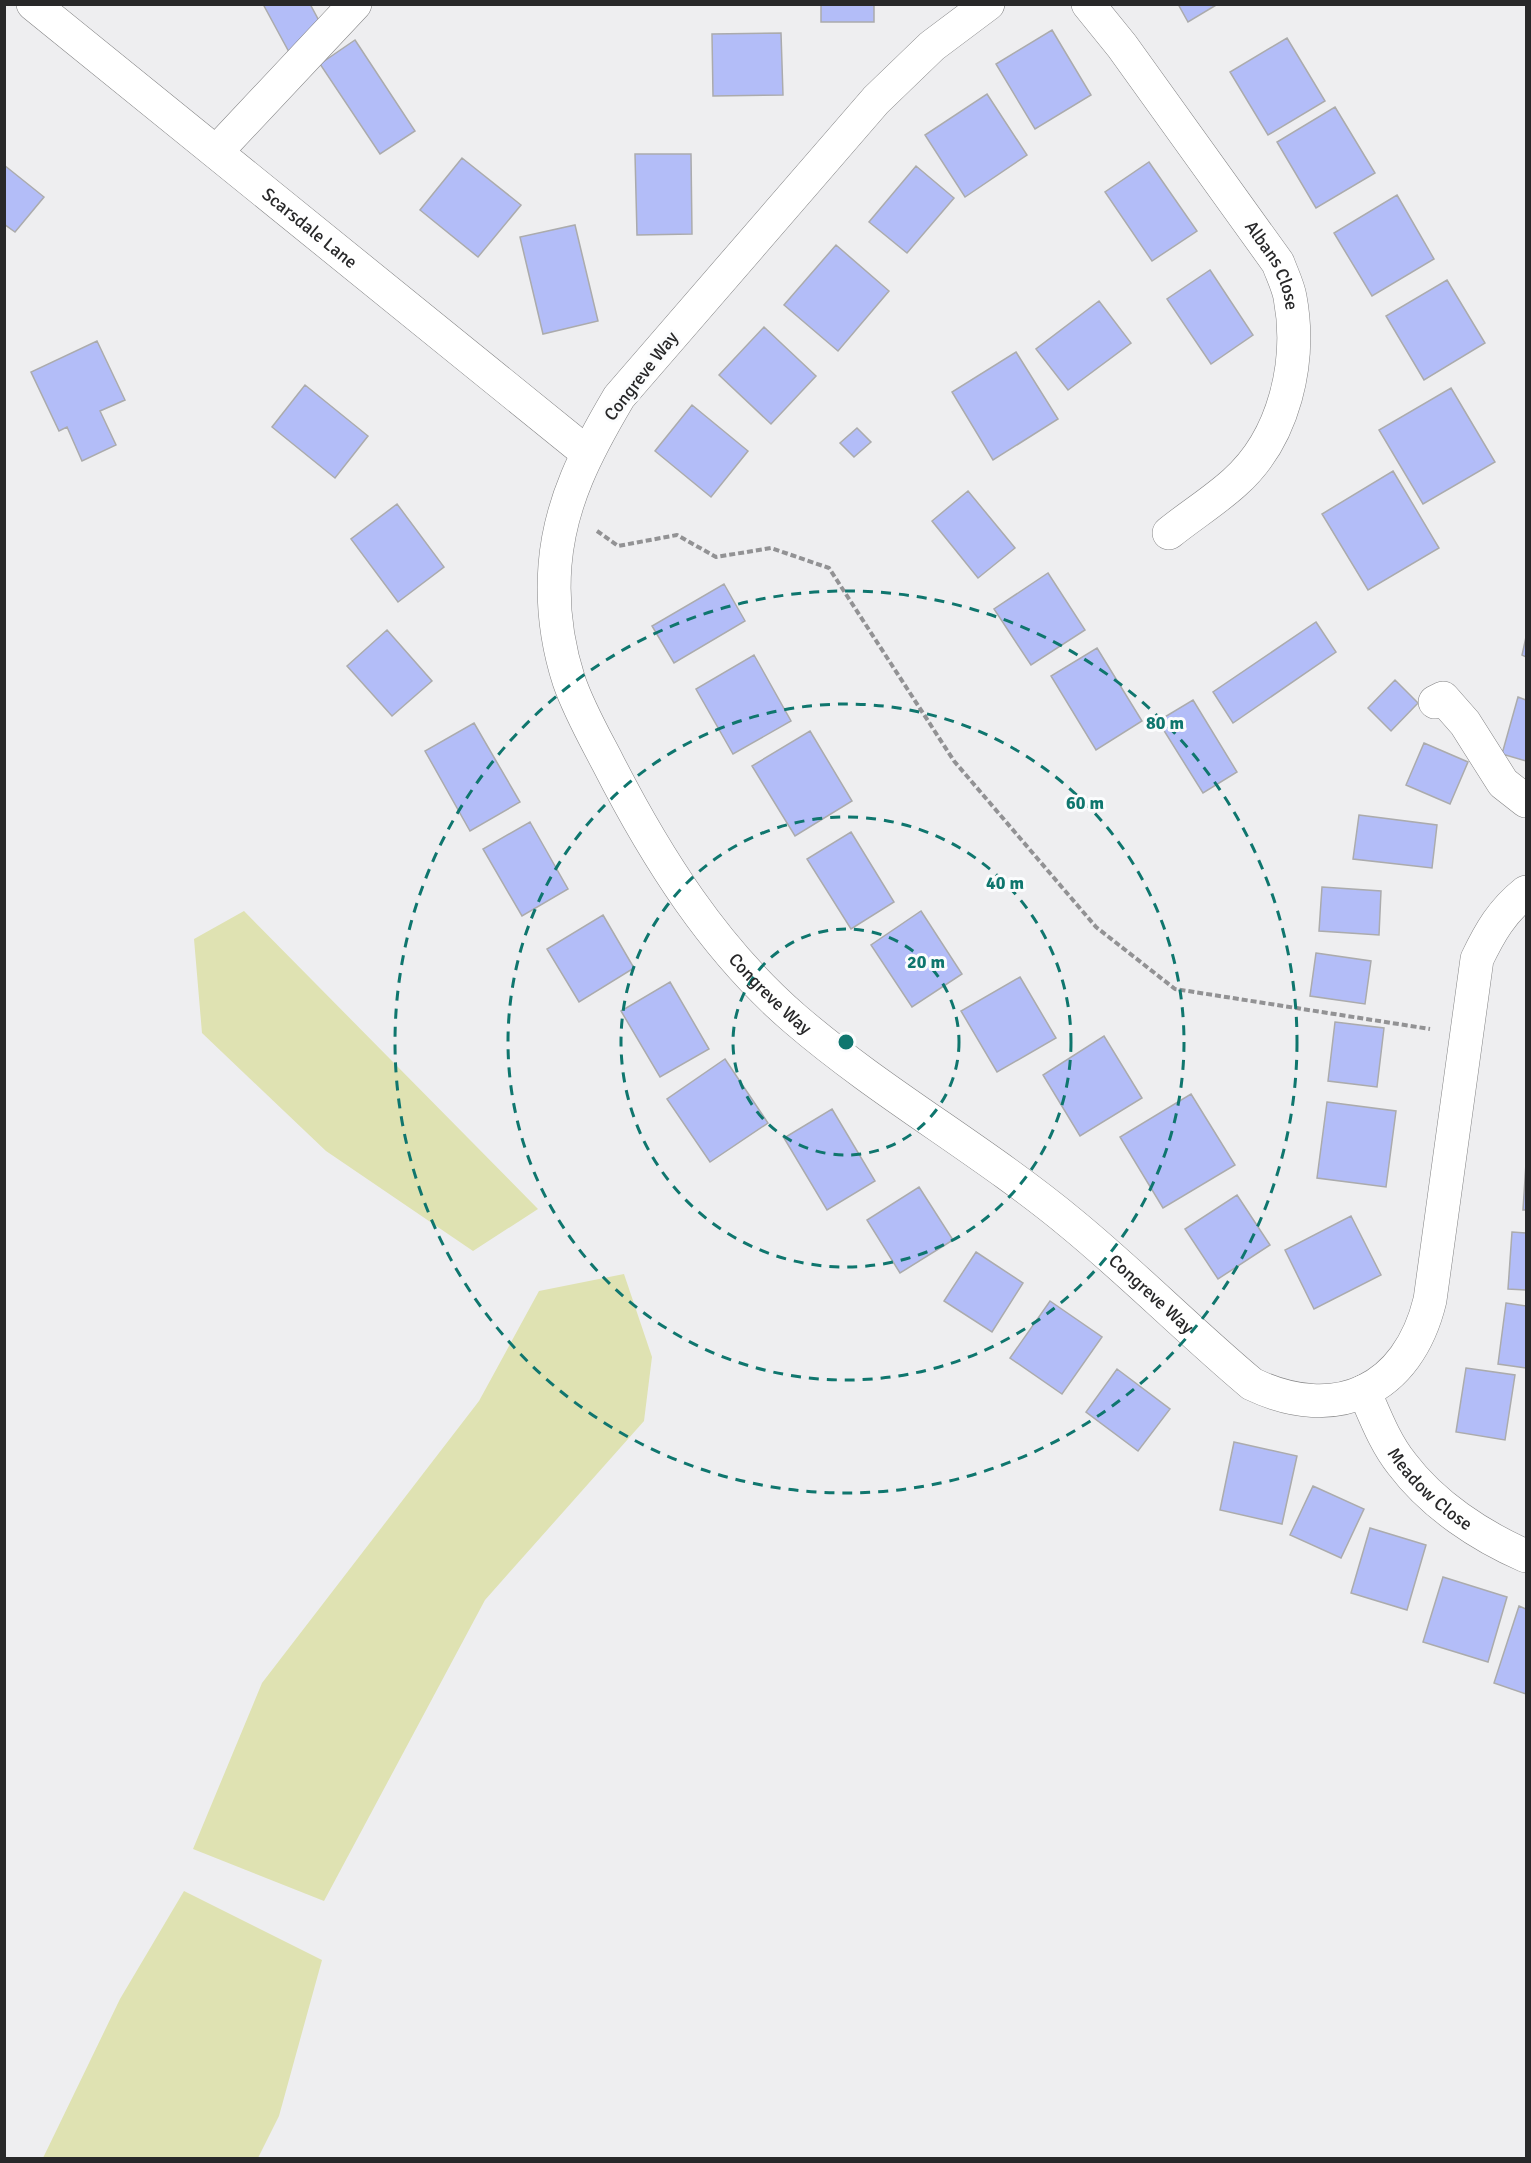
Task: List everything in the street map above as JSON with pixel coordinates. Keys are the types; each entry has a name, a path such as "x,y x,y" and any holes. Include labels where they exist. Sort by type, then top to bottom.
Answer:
{"street":[{"name":"Scarsdale Lane","path":"33,4 586,452"},
{"path":"217,152 355,4"},
{"name":"Congreve Way","path":"988,4 932,46 876,100 619,398 586,452 565,507 559,536 554,594 562,653 573,691 632,810 650,840 710,929 749,974 792,1016 838,1055 1071,1223 1251,1383 1278,1396 1306,1402 1336,1400 1364,1391 1395,1368 1409,1354 1423,1328 1430,1300 1477,959 1490,931 1509,906 1527,892"},
{"name":"Albans Close","path":"1088,4 1122,46 1278,263 1291,304 1294,352 1290,381 1270,435 1255,460 1236,482 1168,533"},
{"path":"1435,702 1443,698 1465,723 1503,783 1527,801"},
{"name":"Meadow Close","path":"1364,1391 1380,1428 1401,1463 1418,1482 1478,1530 1527,1556"}],"path":[{"path":"565,507 618,546 677,536 716,557 771,549 829,568 954,761 1096,927 1175,989 1467,1035"}],"green space":[{"path":"244,911 538,1209 473,1251 326,1151 202,1033 194,939"},
{"path":"624,1274 652,1357 644,1421 485,1600 324,1901 193,1849 262,1683 479,1401 539,1291"},
{"path":"184,1891 322,1960 279,2116 258,2158 43,2158 120,1999"}],"building":[{"path":"263,4 310,4 325,32 289,52"},
{"path":"821,4 874,4 874,22 821,22"},
{"path":"1178,4 1218,4 1188,22"},
{"path":"1052,30 1091,95 1035,129 996,64"},
{"path":"781,33 783,95 713,96 712,34"},
{"path":"1287,38 1325,101 1268,135 1230,72"},
{"path":"355,40 415,131 380,154 320,64"},
{"path":"987,94 1027,155 965,197 925,135"},
{"path":"1335,107 1375,173 1316,208 1277,142"},
{"path":"635,154 691,154 692,234 637,235"},
{"path":"462,158 521,205 478,257 420,210"},
{"path":"1149,162 1197,231 1152,261 1105,192"},
{"path":"4,165 44,197 15,232 4,224"},
{"path":"916,166 954,198 907,253 869,222"},
{"path":"1397,195 1434,259 1372,296 1334,233"},
{"path":"575,225 598,321 543,334 520,237"},
{"path":"836,245 889,291 838,351 784,305"},
{"path":"1210,270 1253,335 1211,364 1167,299"},
{"path":"1447,280 1485,343 1424,380 1386,316"},
{"path":"1099,301 1131,343 1068,390 1036,349"},
{"path":"764,327 816,376 771,424 719,375"},
{"path":"97,341 125,400 100,411 116,445 82,461 67,427 59,431 31,372"},
{"path":"1016,352 1058,419 993,460 952,392"},
{"path":"305,385 368,436 335,478 272,427"},
{"path":"1451,388 1495,462 1423,504 1379,430"},
{"path":"692,405 748,451 711,497 655,451"},
{"path":"857,428 871,442 854,457 840,443"},
{"path":"1393,471 1439,548 1368,590 1322,514"},
{"path":"968,491 1015,548 978,578 932,521"},
{"path":"397,504 444,567 398,602 351,539"},
{"path":"1048,573 1085,630 1031,665 994,609"},
{"path":"724,584 745,621 674,663 652,626"},
{"path":"1316,622 1336,652 1233,723 1213,692"},
{"path":"387,630 432,681 392,716 347,666"},
{"path":"1526,637 1526,657 1522,655"},
{"path":"1097,648 1142,721 1096,750 1051,676"},
{"path":"754,655 791,721 733,754 696,689"},
{"path":"1395,680 1418,703 1391,731 1368,708"},
{"path":"1518,697 1526,700 1526,761 1502,754"},
{"path":"1193,700 1237,772 1203,793 1158,721"},
{"path":"474,723 520,802 470,831 425,751"},
{"path":"810,731 852,801 795,836 752,766"},
{"path":"1424,743 1468,762 1450,804 1406,785"},
{"path":"1359,815 1437,825 1432,868 1353,859"},
{"path":"530,822 568,889 522,916 483,849"},
{"path":"851,832 894,902 851,929 807,859"},
{"path":"1322,887 1381,891 1379,935 1319,931"},
{"path":"921,911 962,974 912,1007 871,945"},
{"path":"603,915 634,968 579,1002 547,949"},
{"path":"1316,953 1371,961 1365,1004 1310,996"},
{"path":"1020,977 1056,1038 997,1072 961,1011"},
{"path":"670,982 709,1049 660,1077 621,1011"},
{"path":"1335,1022 1384,1028 1377,1087 1328,1081"},
{"path":"1104,1036 1142,1098 1080,1136 1043,1075"},
{"path":"725,1059 768,1123 710,1162 667,1099"},
{"path":"1191,1094 1235,1165 1163,1208 1120,1137"},
{"path":"1327,1102 1396,1111 1386,1187 1317,1178"},
{"path":"832,1109 875,1181 827,1210 784,1138"},
{"path":"1526,1163 1526,1210 1523,1210"},
{"path":"919,1187 953,1240 900,1273 867,1220"},
{"path":"1237,1195 1270,1245 1218,1279 1185,1229"},
{"path":"1351,1216 1381,1275 1314,1309 1285,1250"},
{"path":"1512,1232 1526,1233 1526,1290 1508,1289"},
{"path":"976,1252 1023,1283 992,1332 944,1301"},
{"path":"1050,1301 1102,1337 1062,1394 1010,1358"},
{"path":"1506,1303 1526,1306 1526,1368 1498,1364"},
{"path":"1466,1368 1515,1375 1505,1440 1456,1432"},
{"path":"1117,1369 1170,1409 1138,1451 1086,1412"},
{"path":"1234,1442 1297,1456 1282,1524 1220,1510"},
{"path":"1313,1486 1364,1509 1341,1558 1290,1535"},
{"path":"1370,1528 1426,1545 1407,1610 1351,1593"},
{"path":"1443,1577 1507,1597 1488,1662 1423,1642"},
{"path":"1519,1606 1526,1609 1526,1694 1494,1683"}]}
